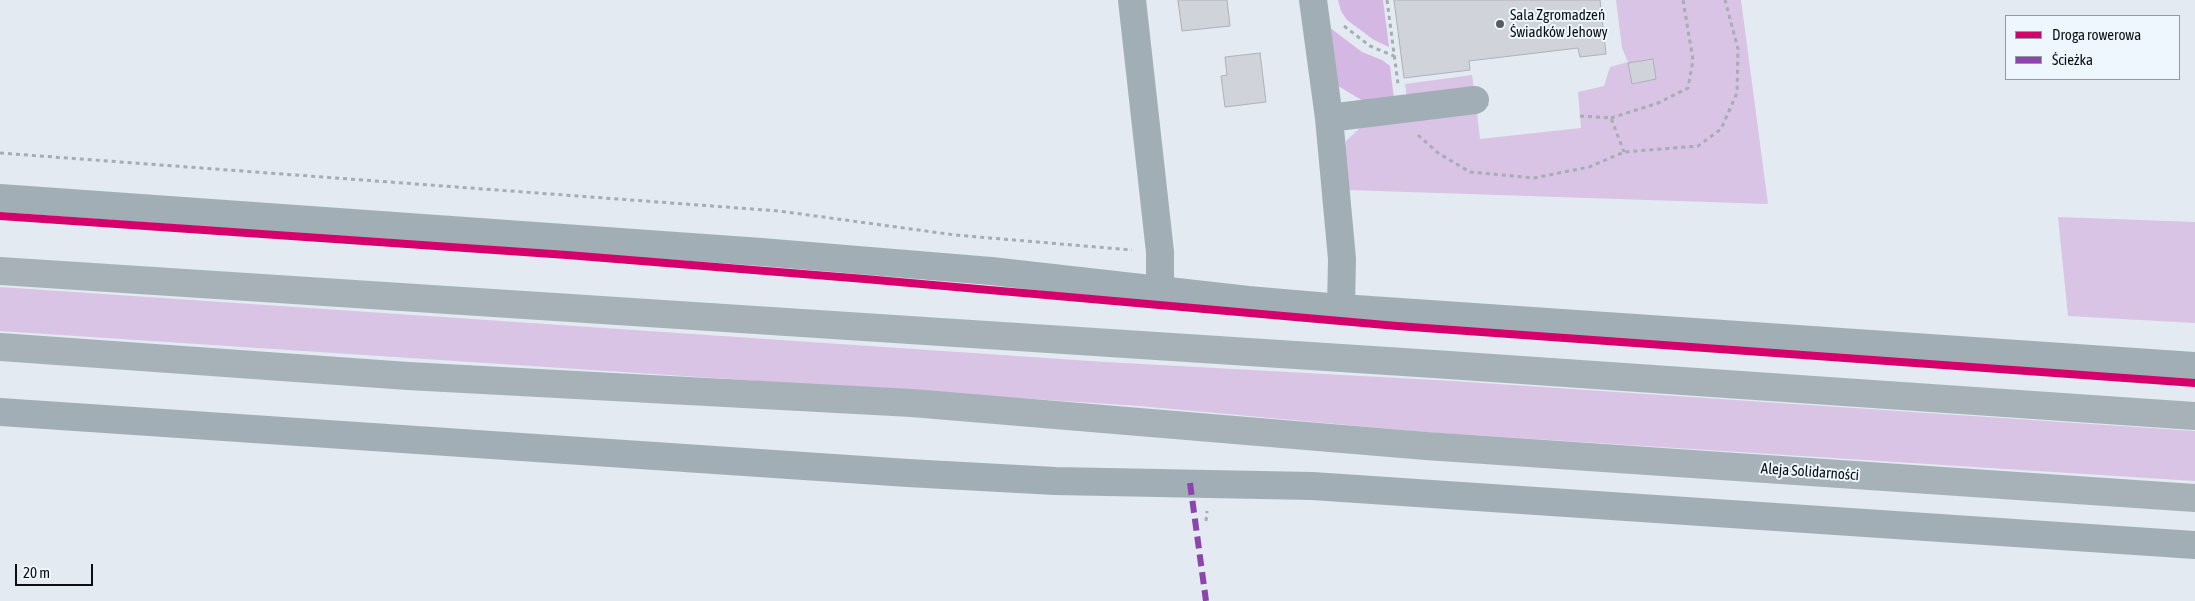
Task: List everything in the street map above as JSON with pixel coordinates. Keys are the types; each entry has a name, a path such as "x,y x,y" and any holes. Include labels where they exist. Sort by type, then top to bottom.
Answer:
{"main road":[{"path":"0,270 2195,416"},
{"name":"Aleja Solidarności","path":"0,347 408,376 912,403 1426,446 2195,498"}],"street":[{"path":"1132,0 1160,252 1160,289"},
{"path":"1313,0 1329,118 1342,260 1341,308"},
{"path":"1329,118 1475,100"},
{"path":"0,198 762,252 990,271 1248,300 1341,308 2195,366"},
{"path":"0,412 908,473 1054,481 1312,486 2195,545"}],"path":[{"path":"1387,0 1402,109 1412,129 1438,153 1470,172 1534,178 1589,167 1624,152 1698,146 1721,129 1737,93 1738,49 1725,0"},
{"path":"1580,116 1611,118 1658,103 1688,88 1693,60 1683,0"},
{"path":"1339,21 1350,32 1370,46 1394,56"},
{"path":"1611,118 1624,152"},
{"path":"0,153 779,211 955,235 1160,252"}],"shaded area":[{"path":"1338,0 1383,0 1389,47 1374,40 1347,20 1341,11"},
{"path":"1616,0 1741,0 1768,204 1349,190 1343,163 1346,141 1362,126 1477,112 1480,139 1581,128 1578,92 1604,86 1610,67 1628,62 1622,48"},
{"path":"1329,27 1362,52 1382,60 1390,66 1394,99 1365,102 1338,86"},
{"path":"1472,75 1474,90 1407,98 1405,84"},
{"path":"2058,217 2195,222 2195,323 2068,316"},
{"path":"0,287 1105,362 1453,381 2195,431 2195,481 1424,432 1139,406 0,331"}],"building":[{"path":"1178,0 1227,0 1230,26 1182,31"},
{"name":"Sala Zgromadzeń Świadków Jehowy","path":"1394,0 1600,0 1606,54 1580,57 1578,48 1469,61 1470,70 1404,78"},
{"path":"1260,53 1266,102 1225,107 1221,76 1227,75 1225,57"},
{"path":"1653,59 1656,79 1632,84 1628,63"}],"marked path":[{"path":"1190,483 1206,601"}],"cycle path":[{"path":"0,216 567,255 1397,326 2195,383"}],"place":[{"name":"Sala Zgromadzeń Świadków Jehowy","path":"1500,24"}]}
